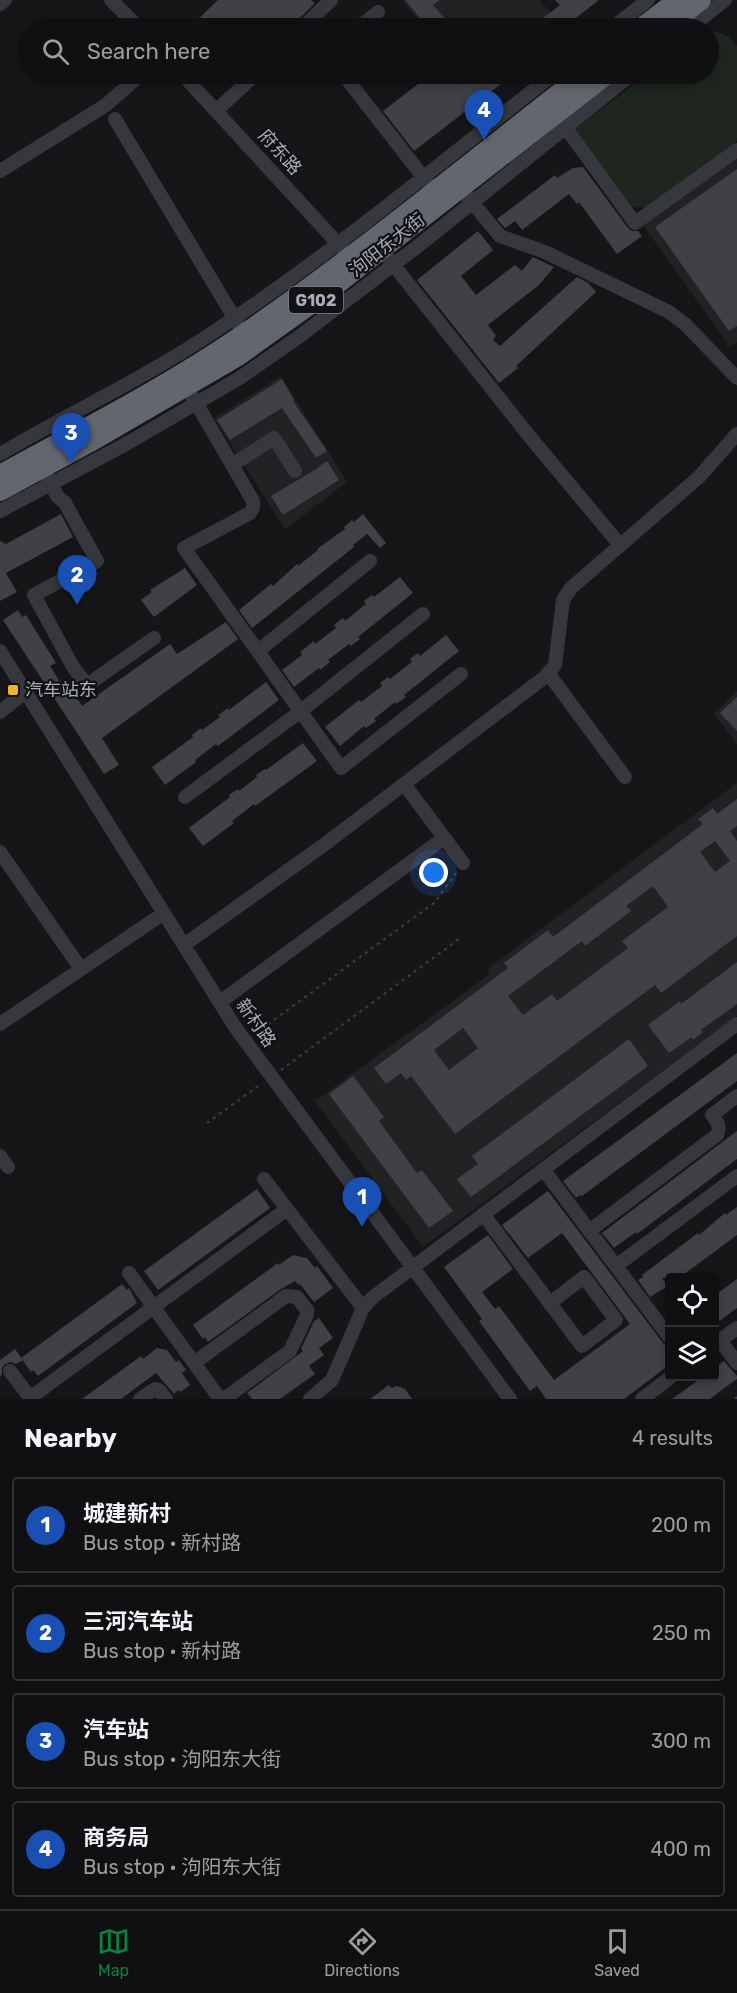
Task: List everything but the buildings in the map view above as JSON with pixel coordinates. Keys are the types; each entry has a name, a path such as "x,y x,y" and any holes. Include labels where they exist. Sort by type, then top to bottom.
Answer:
{"highway":[{"path":"654,18 678,0"},
{"path":"678,18 701,0"},
{"name":"泃阳东大街","path":"0,475 151,391 343,250 428,184 570,84"},
{"name":"泃阳东大街","path":"0,491 47,476 191,395 268,335 387,257 560,120 597,84"}],"street":[{"path":"0,4 5,0"},
{"path":"111,0 129,18"},
{"path":"312,18 331,0"},
{"path":"625,18 648,0"},
{"path":"702,18 725,0"},
{"path":"370,18 378,12"},
{"path":"0,171 106,105 130,84"},
{"name":"府东路","path":"192,84 343,250"},
{"path":"218,110 245,84"},
{"path":"351,84 428,184 543,84"},
{"path":"616,84 560,120 634,223 737,150"},
{"path":"1,450 141,375 239,326 115,119"},
{"path":"466,195 500,236 554,256 669,312 685,324 737,378"},
{"path":"387,257 530,437 620,545"},
{"path":"191,395 253,501 253,508 249,513 184,548 341,768 461,674"},
{"path":"184,945 404,784 548,673 555,665 562,600 571,588 699,477 737,434"},
{"path":"231,465 274,438 295,471"},
{"path":"0,511 47,476 57,496 66,504 97,561 34,595 73,667 87,686 154,638"},
{"path":"258,651 370,561"},
{"path":"185,797 301,711 423,614"},
{"name":"新村路","path":"0,651 246,1041 510,1399"},
{"path":"548,673 625,777"},
{"path":"0,712 26,691"},
{"path":"404,784 463,863"},
{"path":"220,1002 444,838"},
{"path":"0,852 81,969"},
{"path":"0,1024 164,913"},
{"path":"310,1399 332,1380 363,1308 372,1298 737,1024"},
{"path":"589,1231 717,1135 719,1130 712,1115 737,1096"},
{"path":"543,1169 665,1333"},
{"path":"615,1266 737,1176"},
{"path":"264,1179 363,1308"},
{"path":"10,1371 31,1399 287,1209"},
{"path":"483,1214 582,1346 616,1320 584,1277 550,1302"},
{"path":"129,1273 194,1363 222,1399 293,1348 307,1316 306,1311 297,1297 286,1296 194,1363"},
{"path":"719,1342 737,1328"},
{"path":"719,1345 737,1363"},
{"path":"642,1399 667,1381"},
{"path":"140,1399 155,1389 159,1390 166,1399"}],"path":[{"path":"246,1041 434,903 463,863"},
{"path":"207,1123 459,939"}],"shaded area":[{"path":"402,0 540,0 555,18 416,18"},
{"path":"719,33 731,39 737,46 737,141 645,208 631,206 575,129 635,84 719,84"},
{"path":"737,157 737,342 730,347 643,225"},
{"path":"281,376 347,482 285,529 214,418"},
{"path":"737,691 737,745 714,713"},
{"path":"737,783 737,1016 423,1247 315,1101 490,974 487,969"}],"place":[{"name":"商务局","path":"484,140"},
{"name":"汽车站","path":"71,463"},
{"name":"三河汽车站","path":"77,605"},
{"name":"汽车站东","path":"13,690"},
{"name":"城建新村","path":"362,1227"}]}
